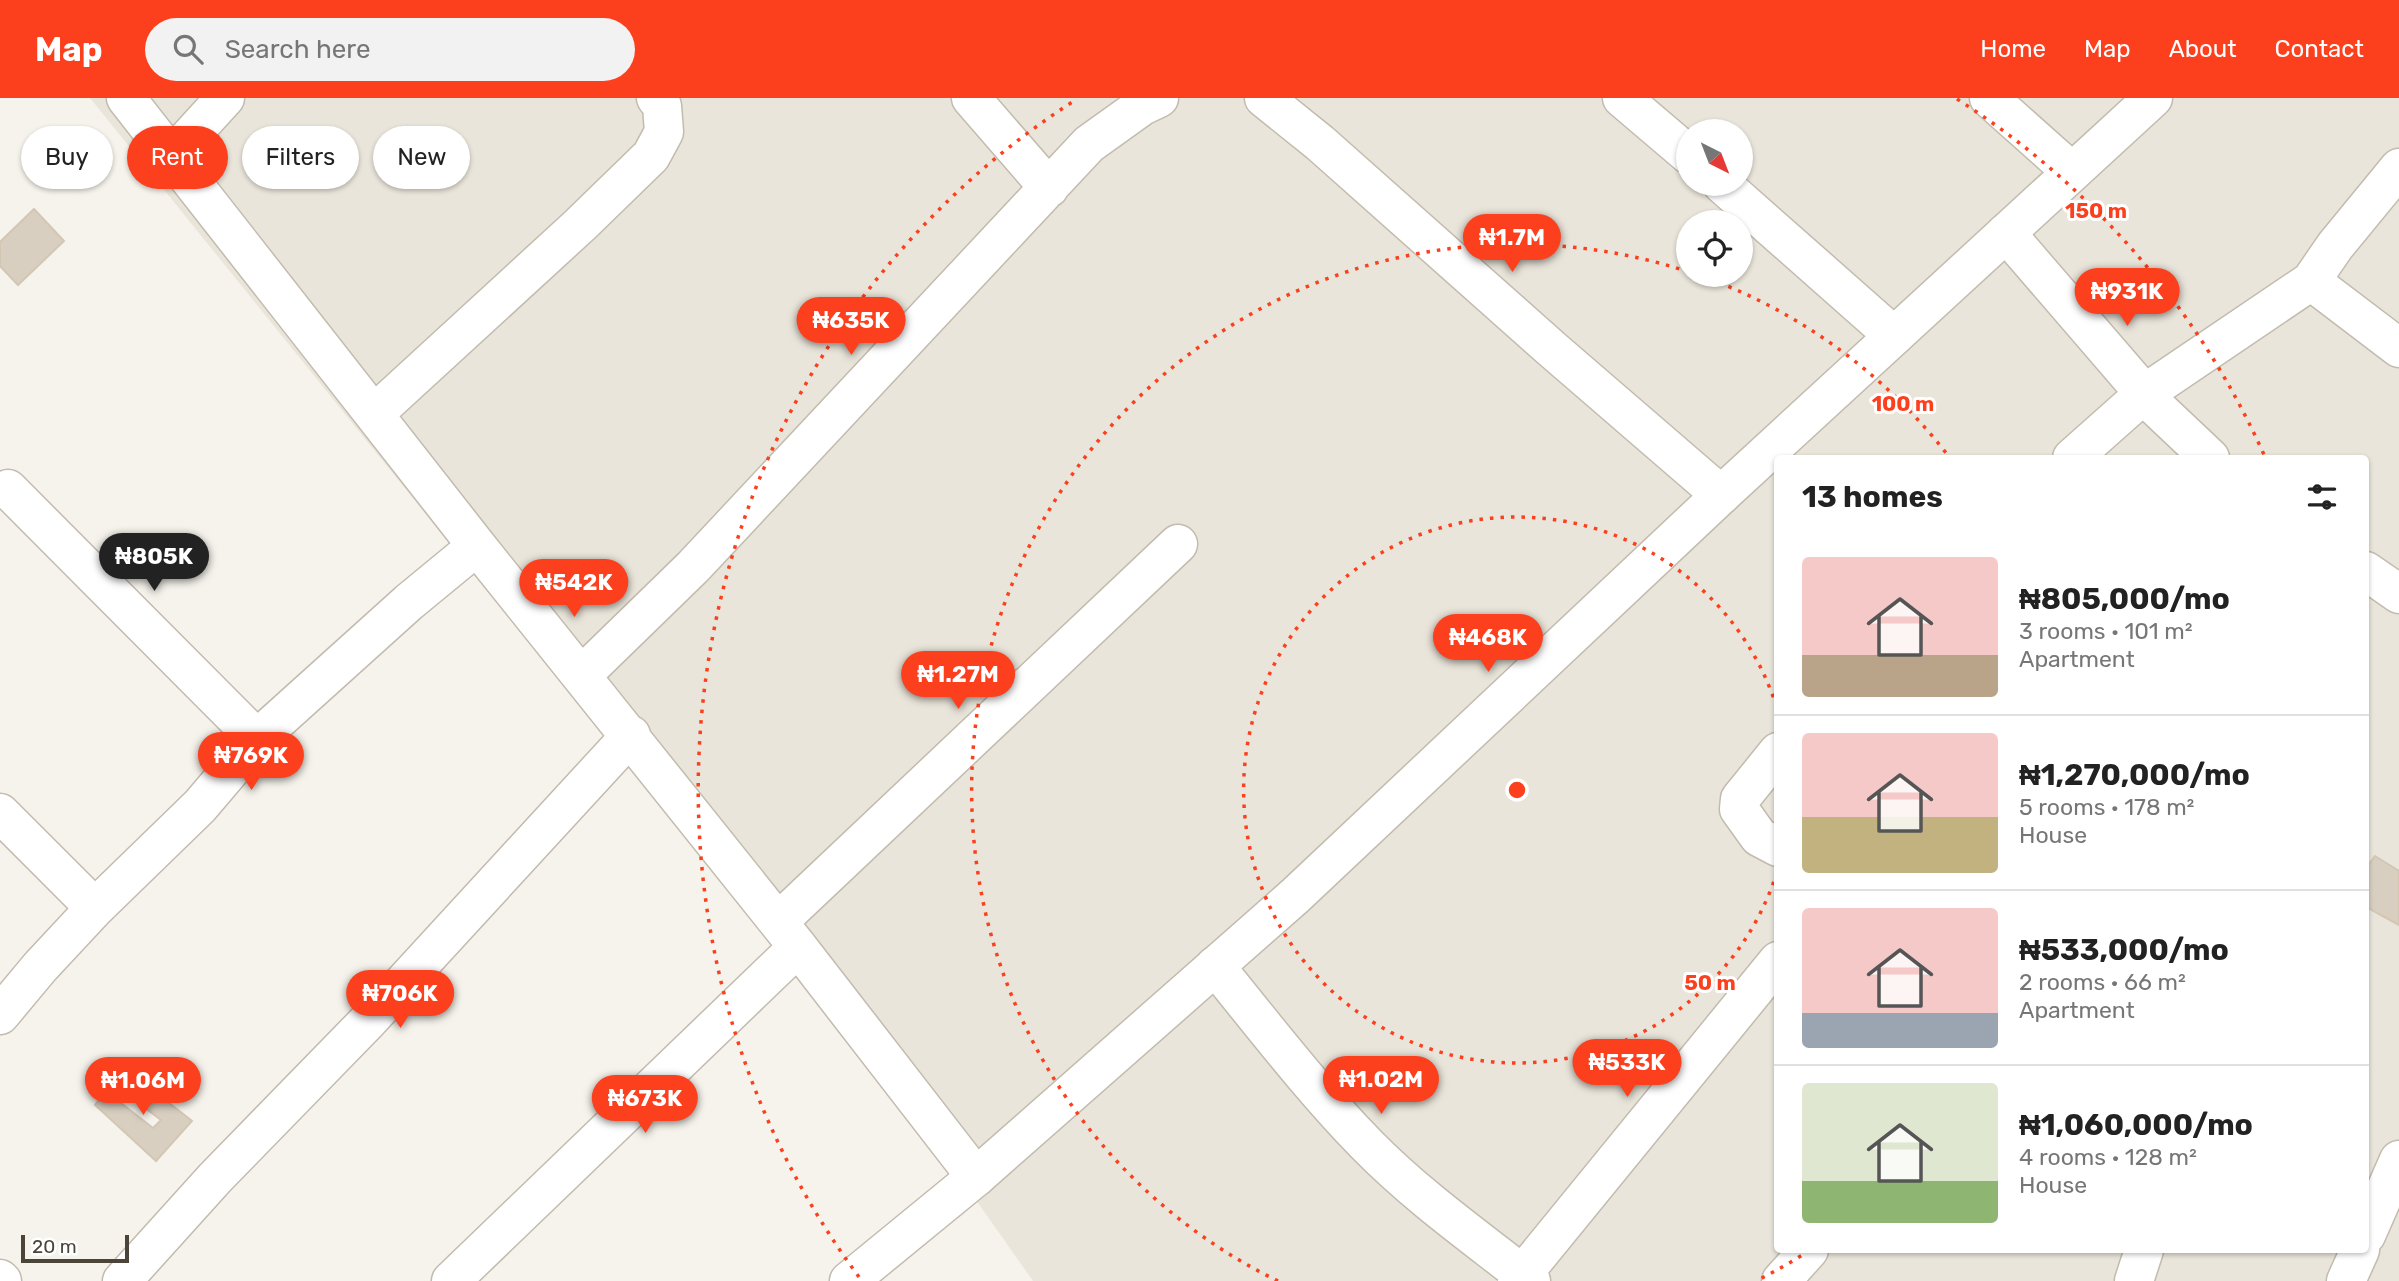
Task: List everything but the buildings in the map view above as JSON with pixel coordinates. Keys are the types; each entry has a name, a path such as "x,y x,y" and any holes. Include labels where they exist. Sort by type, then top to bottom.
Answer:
{"street":[{"path":"126,98 148,126"},
{"path":"199,126 225,98"},
{"path":"374,414 580,225 651,156 664,132 662,106 656,98"},
{"path":"971,98 1049,188"},
{"path":"582,676 693,567 1089,144 1142,106 1159,98"},
{"path":"1264,98 1320,143 1721,495"},
{"path":"1622,98 1676,144"},
{"path":"1989,98 2072,172"},
{"path":"849,1281 976,1177 1295,896 1721,495 2153,98"},
{"path":"2075,455 2144,394 2311,281 2335,246 2399,168"},
{"path":"198,189 788,934 976,1177"},
{"path":"1736,196 1894,336"},
{"path":"2006,233 2144,394 2207,455"},
{"path":"2311,281 2399,348"},
{"path":"8,489 257,739"},
{"path":"451,1281 788,934 1178,544"},
{"path":"0,1015 94,908 200,806 257,739 409,602 478,546"},
{"path":"2369,573 2399,594"},
{"path":"122,1281 215,1178 369,1020 631,735"},
{"path":"1774,757 1740,799 1739,809 1759,837 1774,845"},
{"path":"0,813 94,908"},
{"path":"1215,966 1308,1079 1367,1145 1424,1197 1524,1279 1774,966"},
{"path":"2369,1228 2399,1160"},
{"path":"1781,1281 1807,1253"},
{"path":"2134,1281 2143,1253"},
{"path":"2346,1281 2359,1253"}],"shaded area":[{"path":"90,98 2399,98 2399,1281 1033,1281 954,1169 163,189 228,189 228,126 127,126 127,144"}]}
